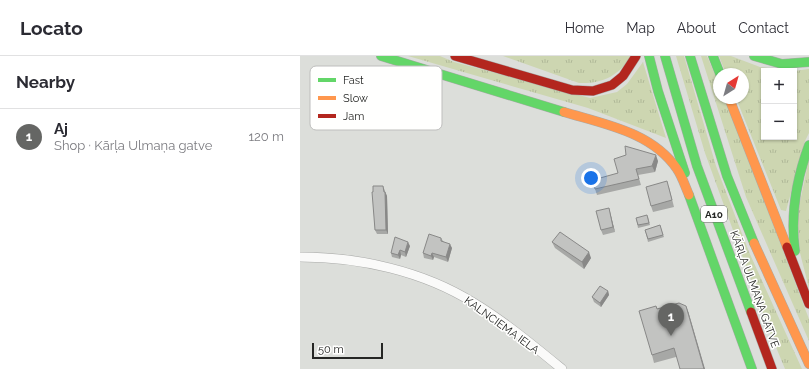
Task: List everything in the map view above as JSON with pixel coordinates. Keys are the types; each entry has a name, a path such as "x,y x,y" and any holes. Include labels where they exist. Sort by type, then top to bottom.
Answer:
{"highway":[{"path":"381,56 414,66"},
{"path":"455,56 572,90 593,91 612,85 623,76 636,56"},
{"path":"649,56 695,209 752,369"},
{"name":"KĀRĻA ULMAŅA GATVE","path":"665,56 697,166 772,369"},
{"name":"KĀRĻA ULMAŅA GATVE","path":"690,56 727,176 751,236 809,364"},
{"path":"713,56 718,68"},
{"path":"754,56 782,64 809,62"},
{"path":"442,75 616,128 645,140 663,152 678,170 695,209"},
{"path":"731,104 809,304"},
{"path":"801,284 793,237 793,211 798,178 809,145"}],"street":[{"name":"KALNCIEMA IELA","path":"300,257 334,258 381,266 412,274 440,285 474,303 562,369"}],"green space":[{"path":"408,56 440,56 454,62 590,98 617,92 627,84 643,62 666,138 588,108"},
{"path":"503,56 631,56 615,74 595,82 579,83"},
{"path":"676,56 684,56 716,166 749,252 802,369 785,369 771,335 705,153"},
{"path":"701,56 707,56 713,70 713,94"},
{"path":"719,56 731,56 760,67 768,68 761,68 761,140 797,140 797,71 809,69 809,133 805,141 786,211 781,210 738,104 749,104 749,68 724,68"},
{"path":"716,104 727,104 809,319 809,341 746,197"},
{"path":"809,159 809,288 800,253 797,216"}],"building":[{"path":"625,146 656,155 652,166 636,169 639,179 595,189 593,180 618,173 614,159 626,155"},
{"path":"667,181 672,200 651,206 646,187"},
{"path":"373,186 383,186 385,192 386,230 375,230 372,192"},
{"path":"609,208 613,227 601,230 596,211"},
{"path":"647,215 649,223 638,225 636,218"},
{"path":"660,225 663,235 648,239 645,230"},
{"path":"560,232 589,252 582,262 552,242"},
{"path":"429,234 441,238 441,241 450,244 446,257 432,253 431,256 423,253"},
{"path":"395,237 408,242 405,252 400,250 398,255 391,253"},
{"path":"600,286 608,291 600,303 592,297"},
{"path":"679,303 686,306 704,369 680,369 674,348 652,355 639,311 656,306 657,309"}],"traffic: fast":[{"path":"381,56 414,66"},
{"path":"649,56 658,91 685,173"},
{"path":"665,56 697,166 751,312"},
{"path":"690,56 727,176 754,243"},
{"path":"713,56 718,68"},
{"path":"754,56 782,64 809,62"},
{"path":"442,75 564,112"},
{"path":"795,251 793,224 795,197 804,158 809,145"},
{"path":"689,195 752,369"}],"traffic: slow":[{"path":"731,104 787,247"},
{"path":"564,112 626,131 654,146 667,156 677,169 689,195"},
{"path":"754,243 809,364"}],"traffic: jam":[{"path":"455,56 572,90 593,91 612,85 623,76 636,56"},
{"path":"787,247 809,304"},
{"path":"751,312 772,369"}],"place":[{"name":"Aj","path":"671,336"}]}
